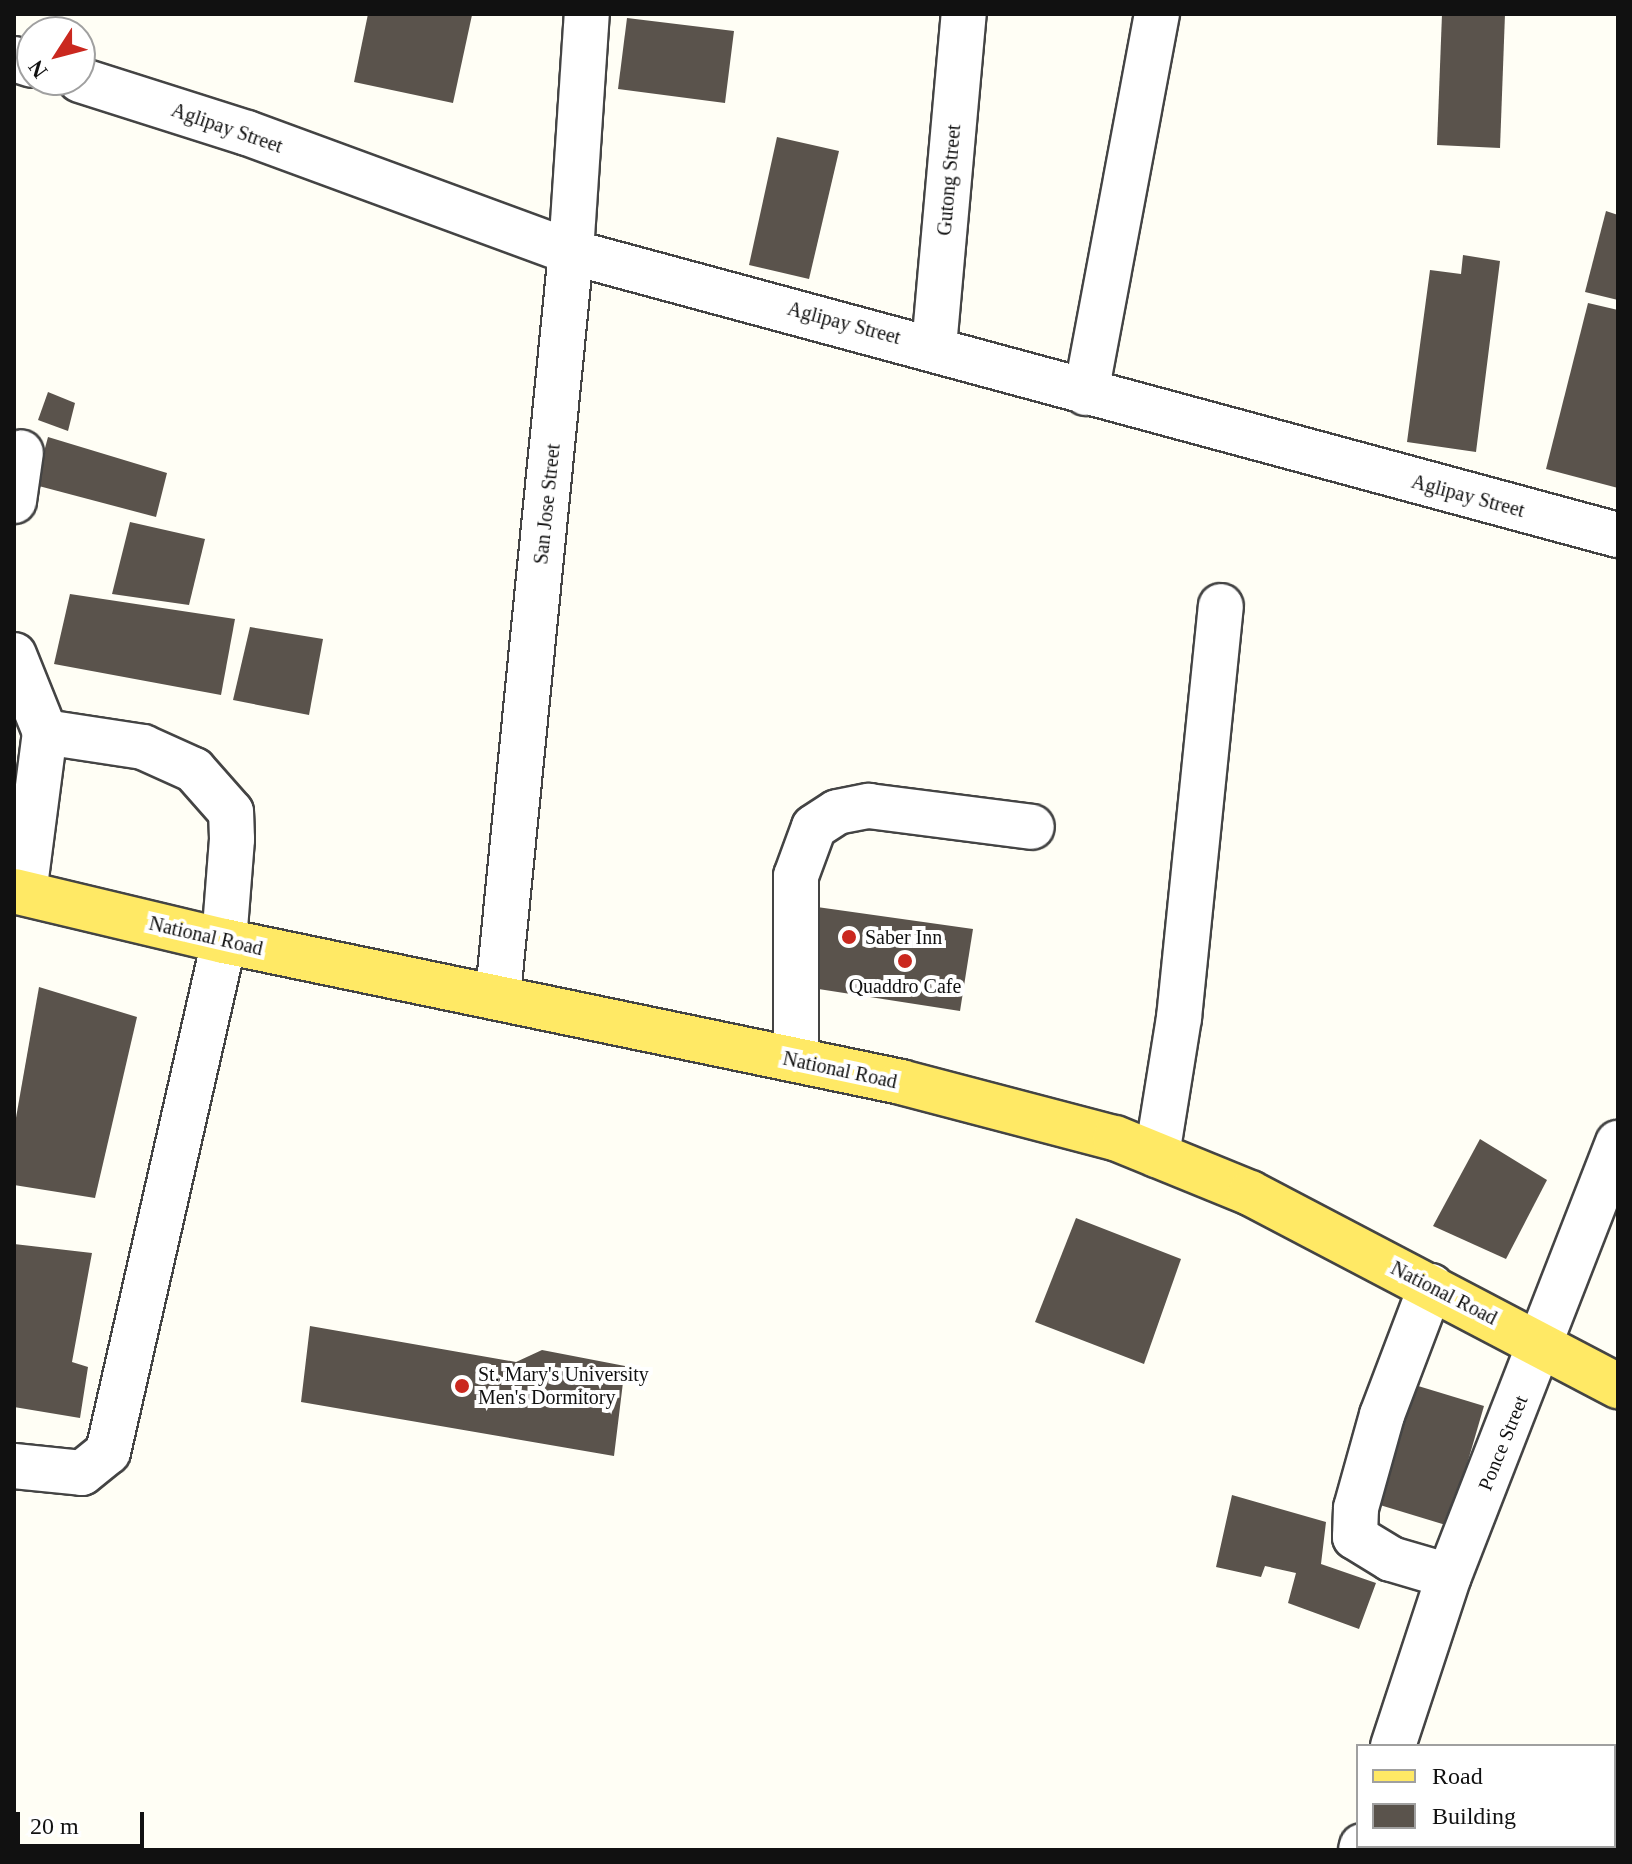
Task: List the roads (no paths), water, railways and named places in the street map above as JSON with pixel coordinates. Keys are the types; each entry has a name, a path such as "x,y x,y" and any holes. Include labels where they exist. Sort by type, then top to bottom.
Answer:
{"main road":[{"name":"National Road","path":"19,892 224,941 498,994 796,1060 1084,1130 1157,1155 1250,1193 1618,1386"}],"street":[{"name":"San Jose Street","path":"498,994 571,252 587,14"},
{"name":"Gutong Street","path":"934,347 964,14"},
{"path":"1086,393 1157,14"},
{"name":"Aglipay Street","path":"96,85 247,133 571,252 934,347 1086,393 1618,535"},
{"path":"14,501 21,452"},
{"path":"1157,1155 1179,1018 1221,606"},
{"path":"14,655 45,732 19,892"},
{"path":"14,1466 82,1473 108,1452 224,941 231,812 214,787 143,747 45,732"},
{"path":"796,1060 796,876 814,827 837,812 869,806 1032,827"},
{"name":"Ponce Street","path":"1394,1744 1449,1576 1618,1143"},
{"path":"1431,1286 1382,1415 1356,1508 1355,1537 1391,1559 1449,1576"}],"place":[{"name":"Saber Inn","path":"849,937"},
{"name":"Quaddro Cafe","path":"905,961"},
{"name":"St. Mary's University Men's Dormitory","path":"462,1386"}]}
